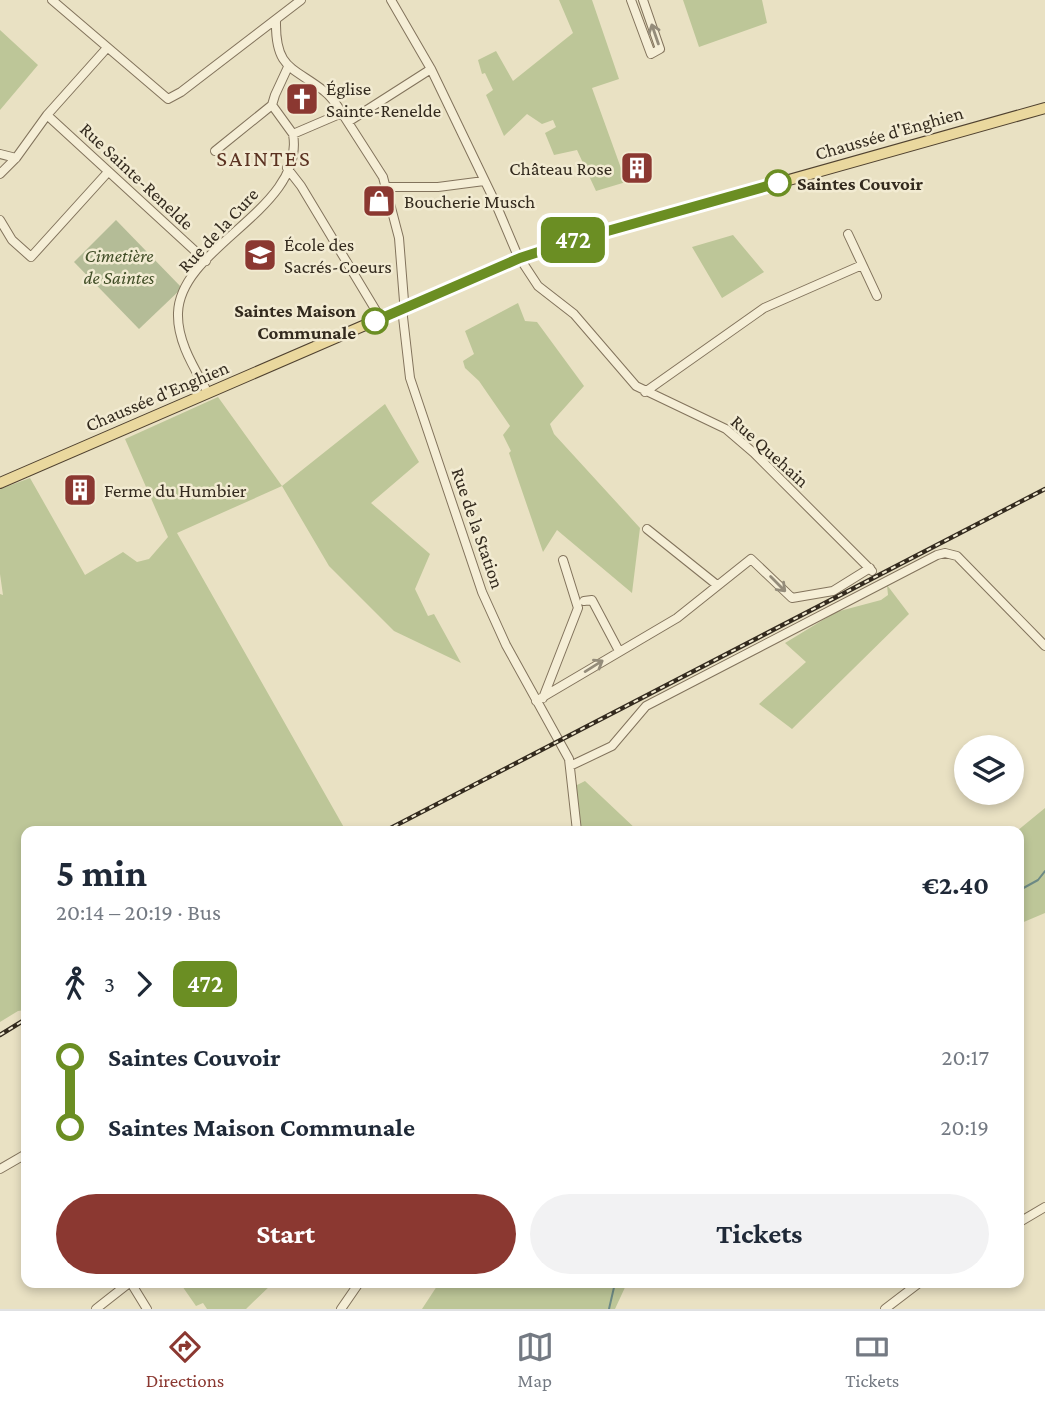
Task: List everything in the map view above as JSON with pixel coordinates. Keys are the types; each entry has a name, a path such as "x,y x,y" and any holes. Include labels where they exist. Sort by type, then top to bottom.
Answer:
{"main road":[{"name":"Chaussée d'Enghien","path":"0,483 520,258 1045,108"}],"street":[{"path":"52,0 106,49 168,99 181,92 301,0"},
{"name":"Rue Quehain","path":"391,0 431,69 520,258 538,286 574,314 630,381 645,392 726,429 754,453 871,570 833,591 792,598 751,559 717,585"},
{"path":"631,0 651,54 660,50 643,0"},
{"path":"215,151 272,105 288,67 279,46 276,21"},
{"path":"0,174 13,162 47,114 106,49"},
{"name":"Rue de la Station","path":"288,67 323,90 342,113 383,177 399,238 410,377 482,592 561,744 569,766 576,826"},
{"path":"348,122 431,69"},
{"path":"272,105 292,134 295,147 287,168 301,186 381,319"},
{"path":"292,134 342,113"},
{"name":"Rue Sainte-Renelde","path":"47,114 206,261"},
{"path":"0,154 13,162"},
{"name":"Rue de la Cure","path":"208,393 189,359 178,314 193,276 263,206 287,168"},
{"path":"0,220 12,240 31,257 108,172"},
{"path":"386,187 438,187 484,181"},
{"path":"848,234 877,296"},
{"path":"645,392 764,308 862,265"},
{"path":"539,699 677,618 717,585 647,529"},
{"path":"569,766 612,746 646,706 937,555 951,554 963,562 1045,646"},
{"path":"539,699 578,608 563,560"},
{"path":"584,601 592,600 619,651"},
{"path":"0,1168 21,1157"},
{"path":"1024,1219 1045,1207"},
{"path":"96,1309 123,1288"},
{"path":"133,1288 148,1309"},
{"path":"341,1309 356,1288"},
{"path":"885,1309 912,1288"}],"green space":[{"path":"559,0 592,0 619,79 592,88 626,182 596,191 577,150 554,155 545,133 556,127 553,120 542,124 527,114 504,136 486,95 493,90 485,73 482,74 478,60 496,51 513,81 573,33"},
{"path":"683,0 762,0 767,23 699,47"},
{"path":"0,30 38,65 0,110"},
{"name":"Cimetière de Saintes","path":"116,220 182,288 139,329 74,262"},
{"path":"733,235 764,272 722,298 692,247"},
{"path":"518,303 525,321 537,322 584,386 550,424 554,434 640,528 632,593 557,530 543,552 509,453 511,451 503,435 510,426 479,381 465,368 463,361 474,354 465,331"},
{"path":"218,397 282,486 177,533 343,826 21,826 21,1011 0,1022 0,594 3,595 0,574 0,489 30,478 85,575 123,552 137,562 149,559 168,537 125,439"},
{"path":"385,404 419,462 371,503 430,554 415,589 428,616 434,614 461,663 394,631 329,566 282,486"},
{"path":"887,585 909,614 792,729 759,704 806,662 785,643 836,612 881,600 888,595"},
{"path":"585,781 633,826 581,826 575,786"},
{"path":"1045,808 1045,913 1024,922 1024,826"},
{"path":"183,1288 268,1288 246,1309 207,1309 203,1303 196,1306"},
{"path":"436,1288 625,1288 615,1309 422,1309"}],"waterway":[{"path":"1024,888 1038,880 1045,871"},
{"path":"609,1309 614,1288"}],"railway":[{"path":"395,826 1045,489"},
{"path":"0,1035 21,1022"}],"bus line":[{"name":"472","path":"375,321 520,258 778,183"}],"place":[{"name":"Église Sainte-Renelde","path":"302,99"},
{"name":"Château Rose","path":"637,168"},
{"name":"Saintes Couvoir","path":"778,183"},
{"name":"Boucherie Musch","path":"379,201"},
{"name":"École des Sacrés-Coeurs","path":"260,255"},
{"name":"Saintes Maison Communale","path":"375,321"},
{"name":"Ferme du Humbier","path":"80,490"}],"district":[{"name":"SAINTES","path":"264,158"}]}
